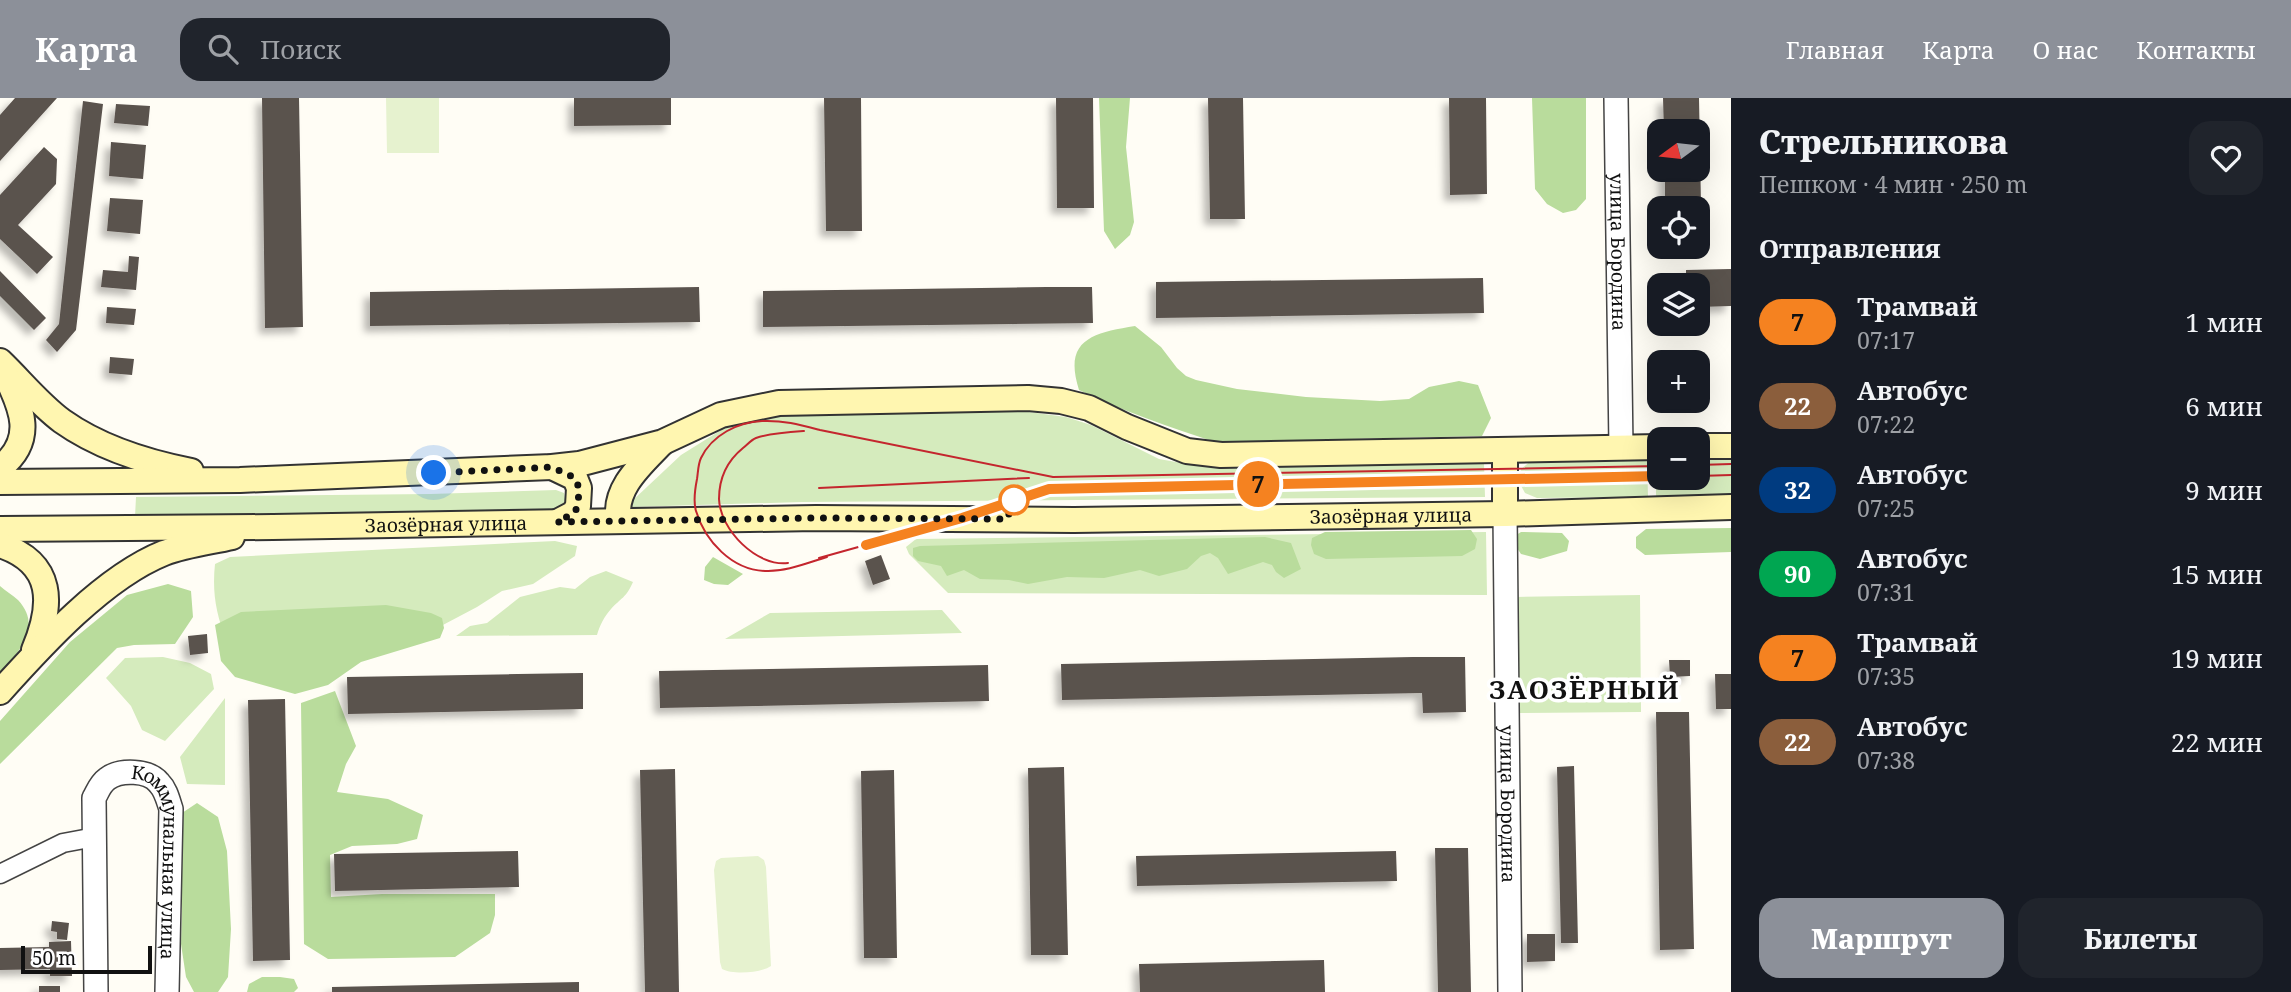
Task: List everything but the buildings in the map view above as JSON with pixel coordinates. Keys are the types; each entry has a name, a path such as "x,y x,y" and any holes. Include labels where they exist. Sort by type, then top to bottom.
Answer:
{"main road":[{"path":"0,363 21,406 22,427 20,443 9,461 0,468"},
{"path":"0,363 60,419 94,441 131,456 240,480"},
{"path":"0,482 240,480 552,467 579,464 663,442 721,415 779,402 1028,398 1061,401 1089,408 1175,447 1221,455 1647,447"},
{"path":"620,521 618,504 624,488 642,463 663,442"},
{"path":"1710,446 1731,446"},
{"name":"улица Бородина","path":"1505,450 1505,513"},
{"path":"552,467 575,478 579,488 578,506 574,513 557,522"},
{"name":"Заозёрная улица","path":"0,529 816,518 1074,520 1731,507"},
{"path":"0,692 31,657 91,600 134,569 165,553 273,527"},
{"path":"0,545 12,549 33,564 44,583 47,607 43,627 31,657"}],"street":[{"name":"улица Бородина","path":"1616,98 1620,447"},
{"name":"улица Бородина","path":"1505,513 1510,992"},
{"name":"Коммунальная улица","path":"96,992 94,798 101,784 108,778 117,774 137,773 152,776 158,782 166,792 171,809 167,992"},
{"path":"0,874 63,844 94,837"}],"green space":[{"path":"386,98 439,98 439,153 387,153"},
{"path":"1099,98 1130,98 1126,147 1134,222 1130,235 1115,249 1104,231"},
{"path":"1532,98 1586,98 1586,199 1576,210 1563,213 1547,204 1535,189"},
{"path":"1135,326 1161,347 1186,376 1196,380 1237,389 1306,397 1380,401 1409,399 1429,387 1459,381 1478,385 1491,418 1482,436 1215,442 1112,405 1079,390 1075,360 1078,350 1085,342 1106,332"},
{"path":"1015,410 1066,417 1091,425 1159,459 1193,465 1484,463 1485,497 802,502 632,507 632,501 681,455 734,422 778,414"},
{"path":"1731,457 1731,495 1656,497 1656,490 1710,490 1710,458"},
{"path":"1647,459 1648,497 1537,498 1525,493 1519,482 1521,469 1531,461"},
{"path":"556,490 564,493 566,507 559,510 135,517 136,497"},
{"path":"1731,528 1731,552 1645,555 1636,548 1636,537 1646,529"},
{"path":"1471,530 1477,539 1475,549 1462,556 1326,559 1314,554 1311,545 1312,538 1325,532"},
{"path":"1486,532 1487,595 948,593 909,554 906,547 916,539"},
{"path":"1521,532 1562,533 1569,541 1567,551 1540,559 1521,554 1513,542 1513,537"},
{"path":"1265,537 1291,543 1301,569 1284,578 1272,565 1263,562 1228,574 1218,558 1210,553 1201,556 1187,569 1159,576 1140,570 1104,578 1067,577 1028,584 980,579 964,570 947,576 941,566 918,561 913,556 913,548 920,546"},
{"path":"555,541 577,546 575,556 533,584 502,591 441,626 227,641 220,622 214,584 215,564 230,557"},
{"path":"713,557 743,574 728,585 704,580 705,567"},
{"path":"606,571 633,582 626,595 606,615 597,635 456,636 470,626 487,623 520,597 560,587 575,589 590,577"},
{"path":"168,584 191,591 193,617 175,644 117,648 0,764 0,721 70,642 127,595"},
{"path":"0,586 18,600 25,610 28,629 21,648 0,673"},
{"path":"1640,595 1641,712 1517,713 1516,597"},
{"path":"386,605 431,613 442,618 444,628 440,638 361,662 328,685 295,694 235,677 221,661 215,625 241,612"},
{"path":"942,610 962,633 725,639 770,613"},
{"path":"163,657 190,663 211,674 214,689 165,741 142,730 131,706 106,678 125,658"},
{"path":"335,691 356,746 346,764 337,792 388,799 423,815 417,839 397,844 352,846 330,855 331,897 495,894 495,915 490,933 455,957 328,959 304,944 301,703"},
{"path":"225,698 225,785 187,784 180,757"},
{"path":"197,803 218,817 227,851 231,929 228,977 218,992 194,992 186,977 181,944 179,858 182,813"},
{"path":"758,856 764,860 766,867 771,966 754,972 727,971 722,969 720,962 714,870 716,861 721,858"},
{"path":"262,977 294,979 298,988 294,992 247,992 249,984"}],"tram line":[{"path":"827,557 789,569 765,571 742,565 713,543 696,511 695,491 701,458 719,436 744,424 777,421 1053,477 1647,466"},
{"path":"788,563 764,559 742,544 726,523 721,511 719,492 728,465 752,440 762,436 804,431"},
{"path":"1710,465 1731,464"},
{"path":"1710,476 1731,475"},
{"path":"819,558 962,518 1049,489 1647,476"},
{"name":"7","path":"866,545 962,518 1049,489 1647,476"},
{"path":"819,488 1029,478"}],"district":[{"name":"ЗАОЗЁРНЫЙ","path":"1585,689"}],"route":[{"path":"434,473 552,467 575,478 579,488 578,506 574,513 557,522 816,518 1007,519 1014,500"}]}
